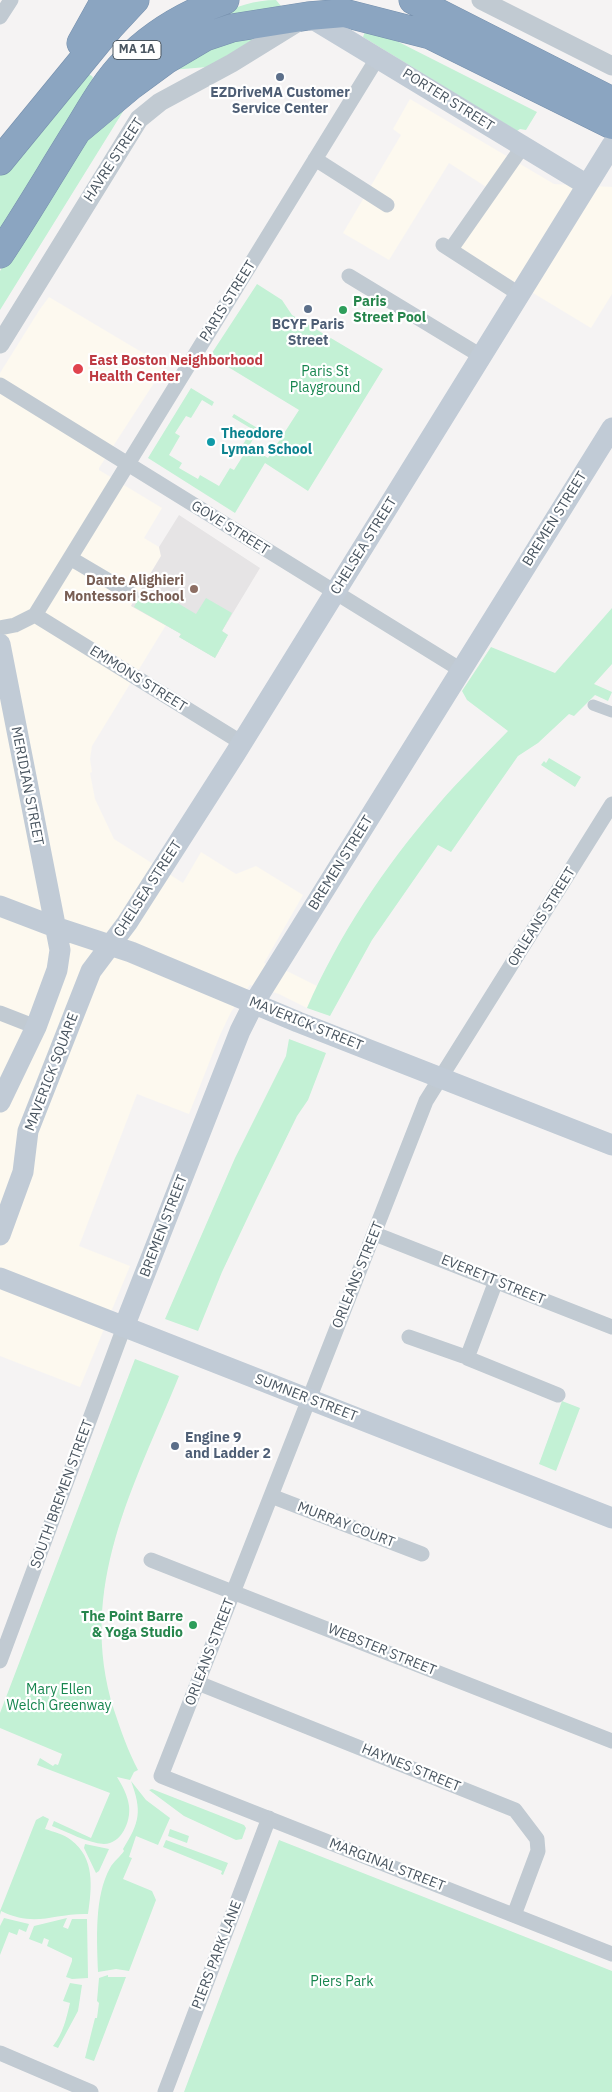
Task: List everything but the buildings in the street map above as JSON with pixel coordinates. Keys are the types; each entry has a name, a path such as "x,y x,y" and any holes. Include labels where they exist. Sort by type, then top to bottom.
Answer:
{"highway":[{"path":"62,86 85,36 105,0"},
{"name":"MA 1A","path":"0,161 115,21 135,0"},
{"name":"MA 1A","path":"0,254 113,76 136,51 175,23 225,0"},
{"path":"361,0 434,36 552,83 612,101"},
{"path":"413,0 467,28 552,83 612,125"},
{"path":"432,0 467,28"},
{"path":"77,131 142,77 198,41 240,26 308,16 349,14 434,36"}],"main road":[{"name":"PORTER STREET","path":"308,16 587,185"},
{"name":"CHELSEA STREET","path":"111,945 242,743 587,185 609,155"},
{"name":"BREMEN STREET","path":"124,1327 240,1031 254,1003 612,428"},
{"name":"MERIDIAN STREET","path":"0,644 5,700 56,927"},
{"name":"MAVERICK STREET","path":"0,906 130,952 332,1036 610,1139"},
{"path":"0,1102 36,1027 60,958 56,927"},
{"name":"MAVERICK SQUARE","path":"0,1234 22,1172 28,1131 32,1119 87,980 111,945"},
{"name":"SUMNER STREET","path":"0,1278 612,1518"}],"street":[{"path":"0,17 11,0"},
{"path":"481,0 612,66"},
{"name":"HAVRE STREET","path":"0,344 139,119 160,102 249,54 308,16"},
{"name":"PARIS STREET","path":"34,615 378,57"},
{"path":"519,294 447,247 524,146"},
{"path":"315,159 387,205"},
{"path":"349,276 481,356"},
{"name":"GOVE STREET","path":"0,385 461,670"},
{"path":"70,558 131,594"},
{"path":"0,628 15,625 34,615"},
{"name":"EMMONS STREET","path":"34,615 242,743"},
{"path":"593,705 612,712"},
{"name":"ORLEANS STREET","path":"161,1776 426,1101 612,804"},
{"path":"0,1013 36,1027"},
{"name":"EVERETT STREET","path":"375,1234 612,1327"},
{"path":"496,1281 466,1354 469,1360 558,1395"},
{"name":"SOUTH BREMEN STREET","path":"0,1661 124,1327"},
{"path":"408,1337 463,1356 466,1354"},
{"name":"MURRAY COURT","path":"271,1496 422,1554"},
{"name":"WEBSTER STREET","path":"151,1560 612,1741"},
{"name":"HAYNES STREET","path":"198,1683 515,1810 537,1839 538,1851 514,1915"},
{"name":"MARGINAL STREET","path":"161,1776 612,1954"},
{"name":"PIERS PARK LANE","path":"165,2092 269,1818"},
{"path":"0,2053 91,2092"}],"shaded area":[{"path":"410,99 554,184 612,187 612,294 591,328 457,247 494,192 449,163 389,260 343,233 401,135 393,129"},
{"path":"49,297 165,366 99,468 99,470 162,508 144,538 159,547 161,556 131,605 166,625 92,746 90,759 92,772 90,773 95,799 114,839 183,883 201,852 236,874 256,866 303,895 264,963 289,972 317,986 307,1008 279,994 250,985 231,1012 220,1035 189,1114 137,1094 79,1246 130,1266 80,1387 0,1356 0,373"},
{"name":"Dante Alighieri Montessori School","path":"179,515 260,568 222,631 228,635 215,658 179,637 181,634 131,606 161,556 159,547"}],"green space":[{"path":"276,0 281,6 282,13 162,46 231,9 261,1"},
{"path":"367,26 537,112 526,130 520,129 517,131 363,37"},
{"path":"270,31 207,67 171,70 190,54"},
{"path":"86,73 93,78 0,236 0,174"},
{"path":"124,110 0,310 0,271 76,150 111,118"},
{"name":"Paris St Playground","path":"257,284 282,300 292,315 383,369 308,491 265,463 235,513 148,458 191,388 214,402 212,406 202,400 191,418 186,416 175,433 180,436 169,455 182,463 179,468 198,479 200,475 219,486 230,468 234,470 246,451 241,448 252,429 232,417 234,414 259,429 249,446 268,458 299,410 210,356"},
{"path":"159,592 196,614 206,598 232,613 222,631 228,635 215,658 179,637 181,634 134,607 140,595"},
{"path":"612,608 612,664 594,684 612,692 608,701 595,695 574,716 569,714 538,743 518,756 451,852 438,845 372,940 330,1016 307,1008 333,954 381,877 437,806 508,731 467,700 462,691 491,647 555,673"},
{"path":"549,758 581,777 575,787 541,765 544,761 546,763"},
{"path":"289,1039 326,1053 308,1100 297,1116 256,1200 222,1272 198,1331 165,1319 235,1158 286,1056"},
{"name":"Mary Ellen Welch Greenway","path":"135,1359 179,1376 129,1498 115,1538 106,1580 102,1622 104,1665 114,1710 138,1770 134,1772 130,1780 117,1777 127,1798 129,1806 128,1819 120,1836 110,1843 104,1844 84,1839 52,1826 54,1821 91,1838 110,1793 37,1765 40,1758 53,1766 55,1764 58,1765 62,1754 0,1728 0,1713"},
{"path":"562,1401 580,1408 556,1471 539,1464"},
{"path":"131,1781 146,1800 170,1818 158,1845 136,1836 129,1857 132,1858 123,1879 152,1891 156,1900 129,1971 116,1969 98,1972 98,1919 101,1892 110,1868 124,1851 123,1849 136,1824 137,1800"},
{"path":"152,1789 244,1825 246,1828 242,1839 236,1840 184,1816 149,1790"},
{"path":"43,1816 49,1819 45,1829 68,1838 79,1847 84,1855 88,1864 91,1883 88,1914 44,1919 24,1919 1,1911 0,1915 0,1911 36,1820"},
{"path":"170,1829 189,1836 187,1843 168,1836"},
{"path":"166,1840 228,1863 223,1875 221,1874 222,1871 163,1847"},
{"name":"Piers Park","path":"279,1840 612,1971 612,2092 184,2092"},
{"path":"85,1844 109,1849 99,1871 96,1873 84,1848"},
{"path":"4,1918 29,1924 26,1932 19,1929 17,1935 9,1932 0,1955 0,1926"},
{"path":"67,1918 63,1927 68,1929 72,1919 87,1919 88,1978 72,1979 66,1977 72,1958 47,1946 49,1940 44,1938 42,1944 29,1939 34,1926"},
{"path":"108,1975 108,1977 126,1977 94,2061 85,2058 95,2018 97,2018 99,1978"},
{"path":"70,1983 82,1985 78,2011 58,2048 53,2046 62,2031 67,2015 70,2003 63,2001"}],"place":[{"name":"EZDriveMA Customer Service Center","path":"280,77"},
{"name":"BCYF Paris Street","path":"308,309"},
{"name":"Paris Street Pool","path":"343,310"},
{"name":"East Boston Neighborhood Health Center","path":"78,369"},
{"name":"Theodore Lyman School","path":"211,442"},
{"name":"Dante Alighieri Montessori School","path":"194,589"},
{"name":"Engine 9 and Ladder 2","path":"175,1446"},
{"name":"The Point Barre & Yoga Studio","path":"193,1625"}]}
